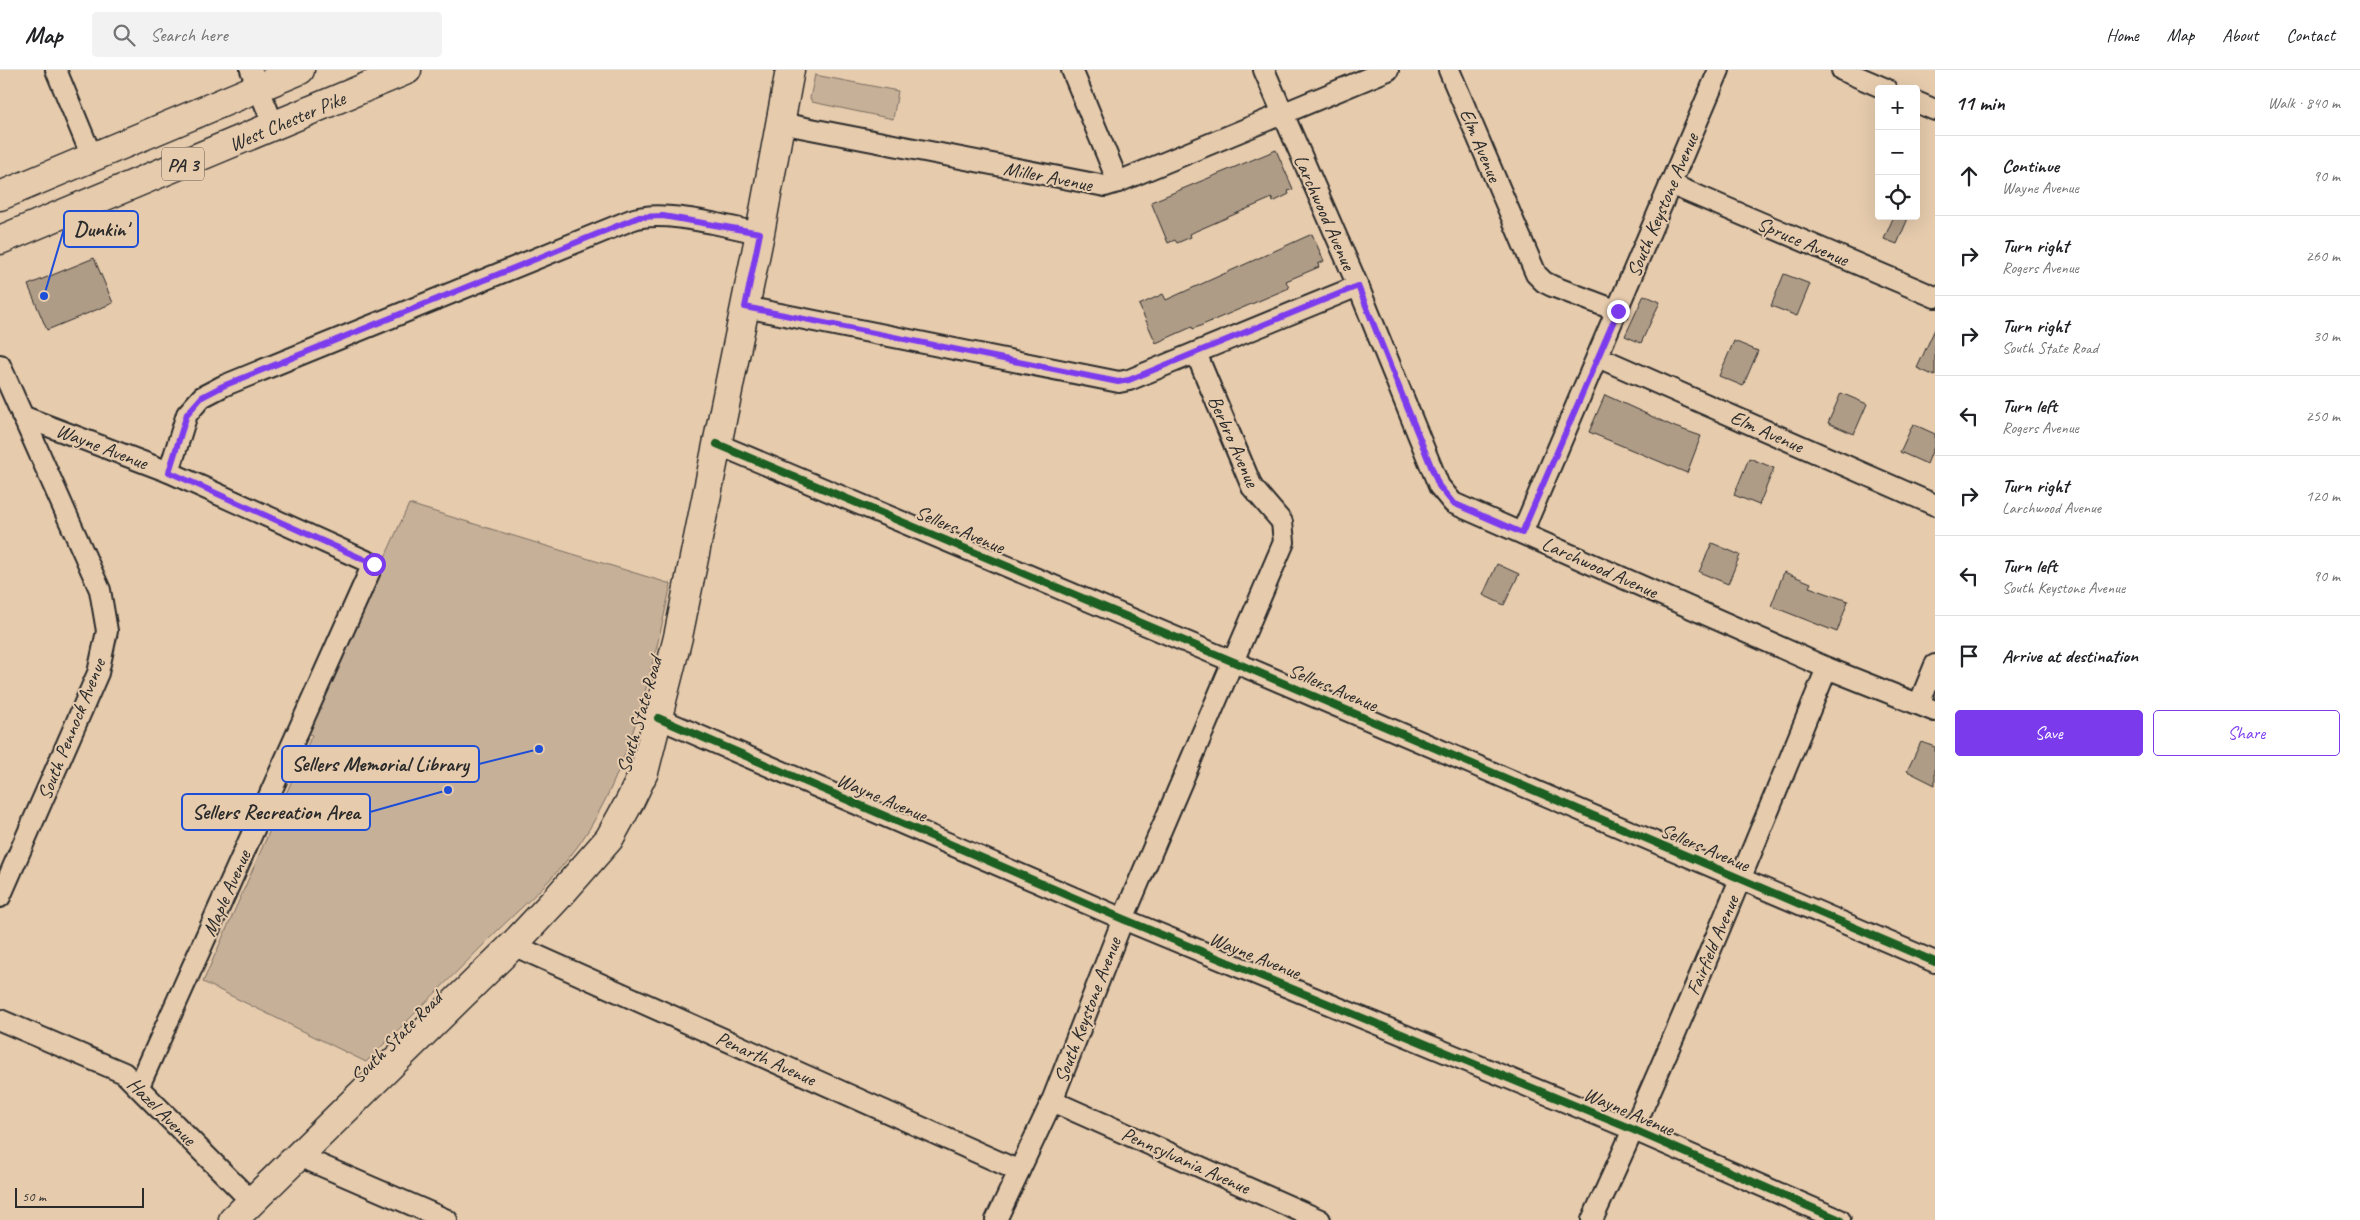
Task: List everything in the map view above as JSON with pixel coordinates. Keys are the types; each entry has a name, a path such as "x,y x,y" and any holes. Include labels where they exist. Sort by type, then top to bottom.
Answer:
{"main road":[{"name":"West Chester Pike","path":"0,196 92,157 255,79 300,70"},
{"name":"West Chester Pike","path":"0,240 407,70"},
{"name":"South State Road","path":"242,1211 513,945 559,896 609,838 644,772 678,637 760,233 790,70"}],"street":[{"path":"56,70 92,157"},
{"path":"1072,70 1118,182"},
{"name":"Larchwood Avenue","path":"1264,70 1358,286 1439,486 1446,497 1453,503 1827,668 1927,707"},
{"name":"Miller Avenue","path":"780,123 1090,185 1105,186 1388,70"},
{"name":"Elm Avenue","path":"1449,70 1536,274 1544,282 1552,286 1618,311"},
{"name":"South Keystone Avenue","path":"1522,533 1618,311 1718,70"},
{"path":"1842,70 1877,85"},
{"path":"255,79 274,126"},
{"path":"1920,104 1935,110"},
{"name":"Spruce Avenue","path":"1670,184 1935,297"},
{"path":"169,472 187,414 202,397 223,386 639,217 663,216 760,233"},
{"path":"745,307 1118,382 1129,380 1358,286"},
{"name":"Berbro Avenue","path":"1196,353 1252,487 1282,522 1285,535 1284,542 1234,662"},
{"name":"Elm Avenue","path":"1598,357 1935,505"},
{"name":"South Pennock Avenue","path":"0,365 100,590 107,631 98,673 0,897"},
{"name":"Wayne Avenue","path":"22,416 169,472 374,564"},
{"name":"Sellers Avenue","path":"717,444 1234,662 1935,962"},
{"name":"Maple Avenue","path":"139,1086 374,564"},
{"name":"South Keystone Avenue","path":"996,1220 1052,1101 1123,919 1234,662"},
{"path":"1927,707 1935,665"},
{"name":"Fairfield Avenue","path":"1592,1220 1634,1130 1827,668"},
{"name":"Wayne Avenue","path":"658,718 1123,919 1634,1130 1840,1220"},
{"name":"Penarth Avenue","path":"513,945 1019,1171"},
{"name":"Hazel Avenue","path":"0,1020 124,1073 139,1086 242,1211"},
{"name":"Pennsylvania Avenue","path":"1052,1101 1320,1220"},
{"path":"299,1156 447,1220"}],"shaded area":[{"path":"815,75 898,91 893,119 812,102 810,98"},
{"path":"409,504 671,584 647,684 626,752 597,815 580,843 541,889 366,1062 203,982 312,735 306,732"}],"building":[{"path":"1276,150 1293,189 1288,191 1289,194 1273,202 1272,198 1196,231 1190,234 1191,237 1177,243 1175,240 1168,243 1151,202"},
{"path":"1892,220 1907,220 1897,244 1884,239"},
{"path":"1312,234 1324,261 1318,264 1319,267 1286,281 1289,288 1156,343 1139,305 1163,294 1166,300"},
{"path":"94,258 113,303 47,330 28,285"},
{"path":"1784,274 1810,284 1797,316 1771,306"},
{"path":"1644,295 1660,302 1641,343 1625,336"},
{"path":"1935,329 1935,376 1917,368"},
{"path":"1734,341 1758,351 1743,386 1719,376"},
{"path":"1841,393 1867,404 1854,434 1828,423"},
{"path":"1605,395 1675,427 1701,436 1687,473 1589,432"},
{"path":"1913,424 1935,434 1935,444 1927,464 1900,452"},
{"path":"1749,458 1774,468 1759,505 1734,495"},
{"path":"1712,543 1740,555 1728,584 1699,572"},
{"path":"1497,564 1519,574 1504,605 1483,595"},
{"path":"1784,572 1811,583 1809,587 1848,601 1837,632 1771,606"},
{"path":"1921,742 1935,747 1935,785 1907,771"}],"cycle path":[{"path":"717,444 1234,662 1935,962"},
{"path":"658,718 1123,919 1634,1130 1840,1220"}],"place":[{"name":"Dunkin'","path":"44,296"},
{"name":"Sellers Memorial Library","path":"539,749"},
{"name":"Sellers Recreation Area","path":"448,790"}],"route":[{"path":"374,564 169,472 187,414 202,397 223,386 639,217 663,216 760,233 745,307 1118,382 1129,380 1358,286 1439,486 1446,497 1453,503 1522,533 1618,311"}]}
